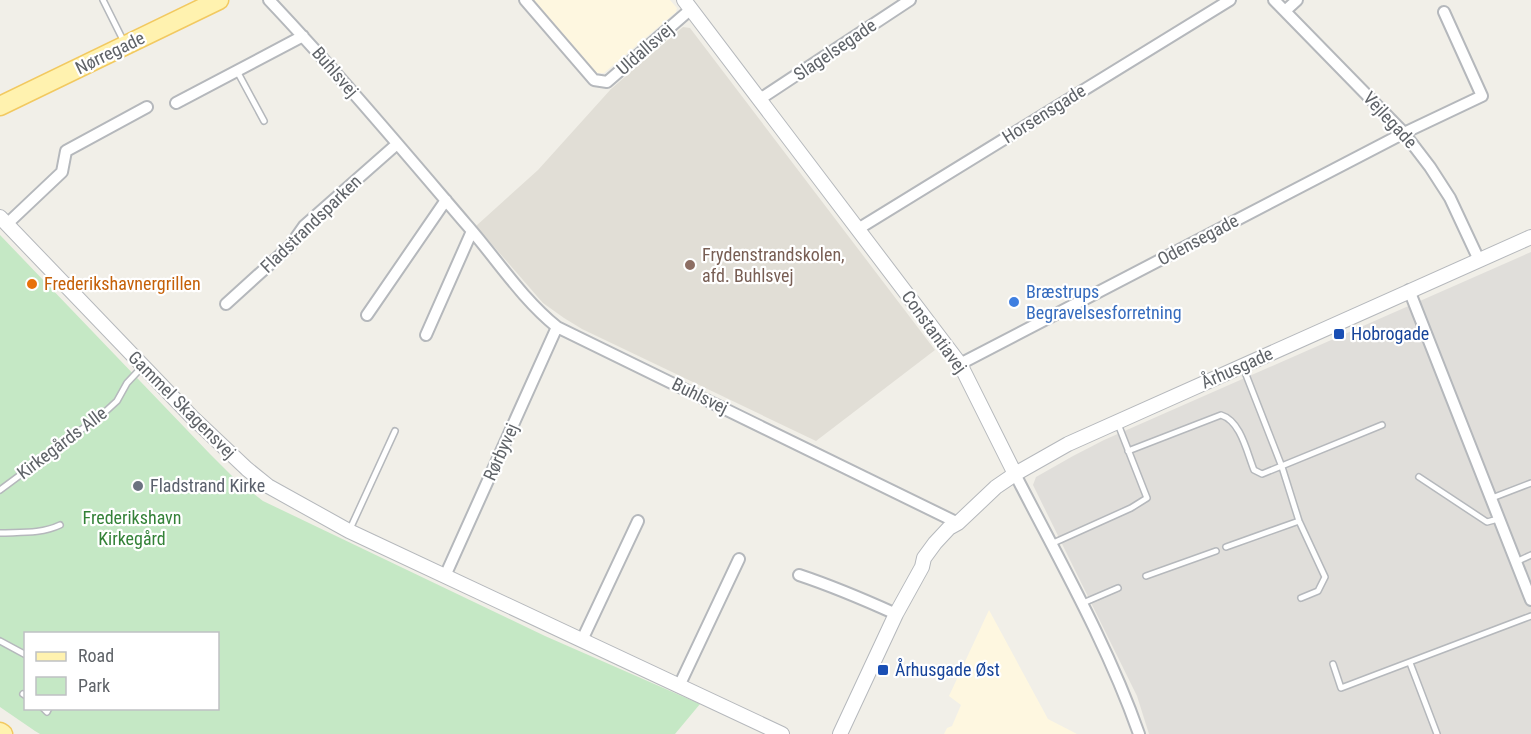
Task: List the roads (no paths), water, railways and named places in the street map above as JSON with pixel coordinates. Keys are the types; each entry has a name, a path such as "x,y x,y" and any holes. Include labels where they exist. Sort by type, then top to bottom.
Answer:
{"main road":[{"name":"Nørregade","path":"0,106 219,0"}],"street":[{"name":"Buhlsvej","path":"269,0 446,200 537,311 557,327 958,523"},
{"name":"Uldallsvej","path":"525,0 594,80 607,82 687,5"},
{"name":"Slagelsegade","path":"760,99 910,0"},
{"name":"Horsensgade","path":"858,229 1230,0"},
{"name":"Vejlegade","path":"1274,0 1404,133 1430,166 1450,198 1479,260"},
{"path":"1285,11 1297,0"},
{"name":"Constantiavej","path":"687,5 960,364 1083,603 1127,699 1139,734"},
{"name":"Odensegade","path":"960,364 1404,133 1482,96 1444,12"},
{"path":"176,103 303,36"},
{"name":"Gammel Skagensvej","path":"147,107 66,151 62,172 4,221 212,436 268,486 349,531 782,734"},
{"name":"Fladstrandsparken","path":"226,304 290,246 304,225 397,144"},
{"path":"367,315 446,200"},
{"path":"426,335 472,231"},
{"name":"Århusgade","path":"840,734 896,614 922,567 930,562 948,541 958,523 976,504 1015,474 1068,444 1531,237"},
{"path":"1409,290 1531,600"},
{"name":"Rørbyvej","path":"446,576 557,327"},
{"path":"582,640 638,521"},
{"path":"679,686 739,560"},
{"path":"799,575 896,614"}],"lane":[{"path":"103,0 125,45"},
{"path":"237,70 264,121"},
{"name":"Kirkegårds Alle","path":"0,490 105,412 117,401 126,383 143,366"},
{"path":"1242,366 1282,467 1299,521 1325,577 1318,591 1301,598"},
{"path":"1128,451 1221,415 1229,417 1235,425 1254,470 1262,474 1382,425"},
{"path":"1051,544 1131,508 1147,498 1117,422"},
{"path":"349,531 395,431"},
{"path":"1419,477 1488,522 1500,519"},
{"path":"1492,498 1531,483"},
{"path":"1226,547 1299,521"},
{"path":"0,533 50,530 60,525"},
{"path":"1146,576 1216,551"},
{"path":"1516,562 1531,555"},
{"path":"1083,603 1118,588"},
{"path":"1333,664 1341,688 1531,616"},
{"path":"0,642 24,654"},
{"path":"1410,663 1437,734"}],"place":[{"name":"Frydenstrandskolen, afd. Buhlsvej","path":"690,265"},
{"name":"Frederikshavnergrillen","path":"32,284"},
{"name":"Bræstrups Begravelsesforretning","path":"1014,302"},
{"name":"Hobrogade","path":"1339,334"},
{"name":"Fladstrand Kirke","path":"138,486"},
{"name":"Århusgade Øst","path":"883,670"}],"park label":[{"name":"Frederikshavn Kirkegård","path":"132,528"}]}
